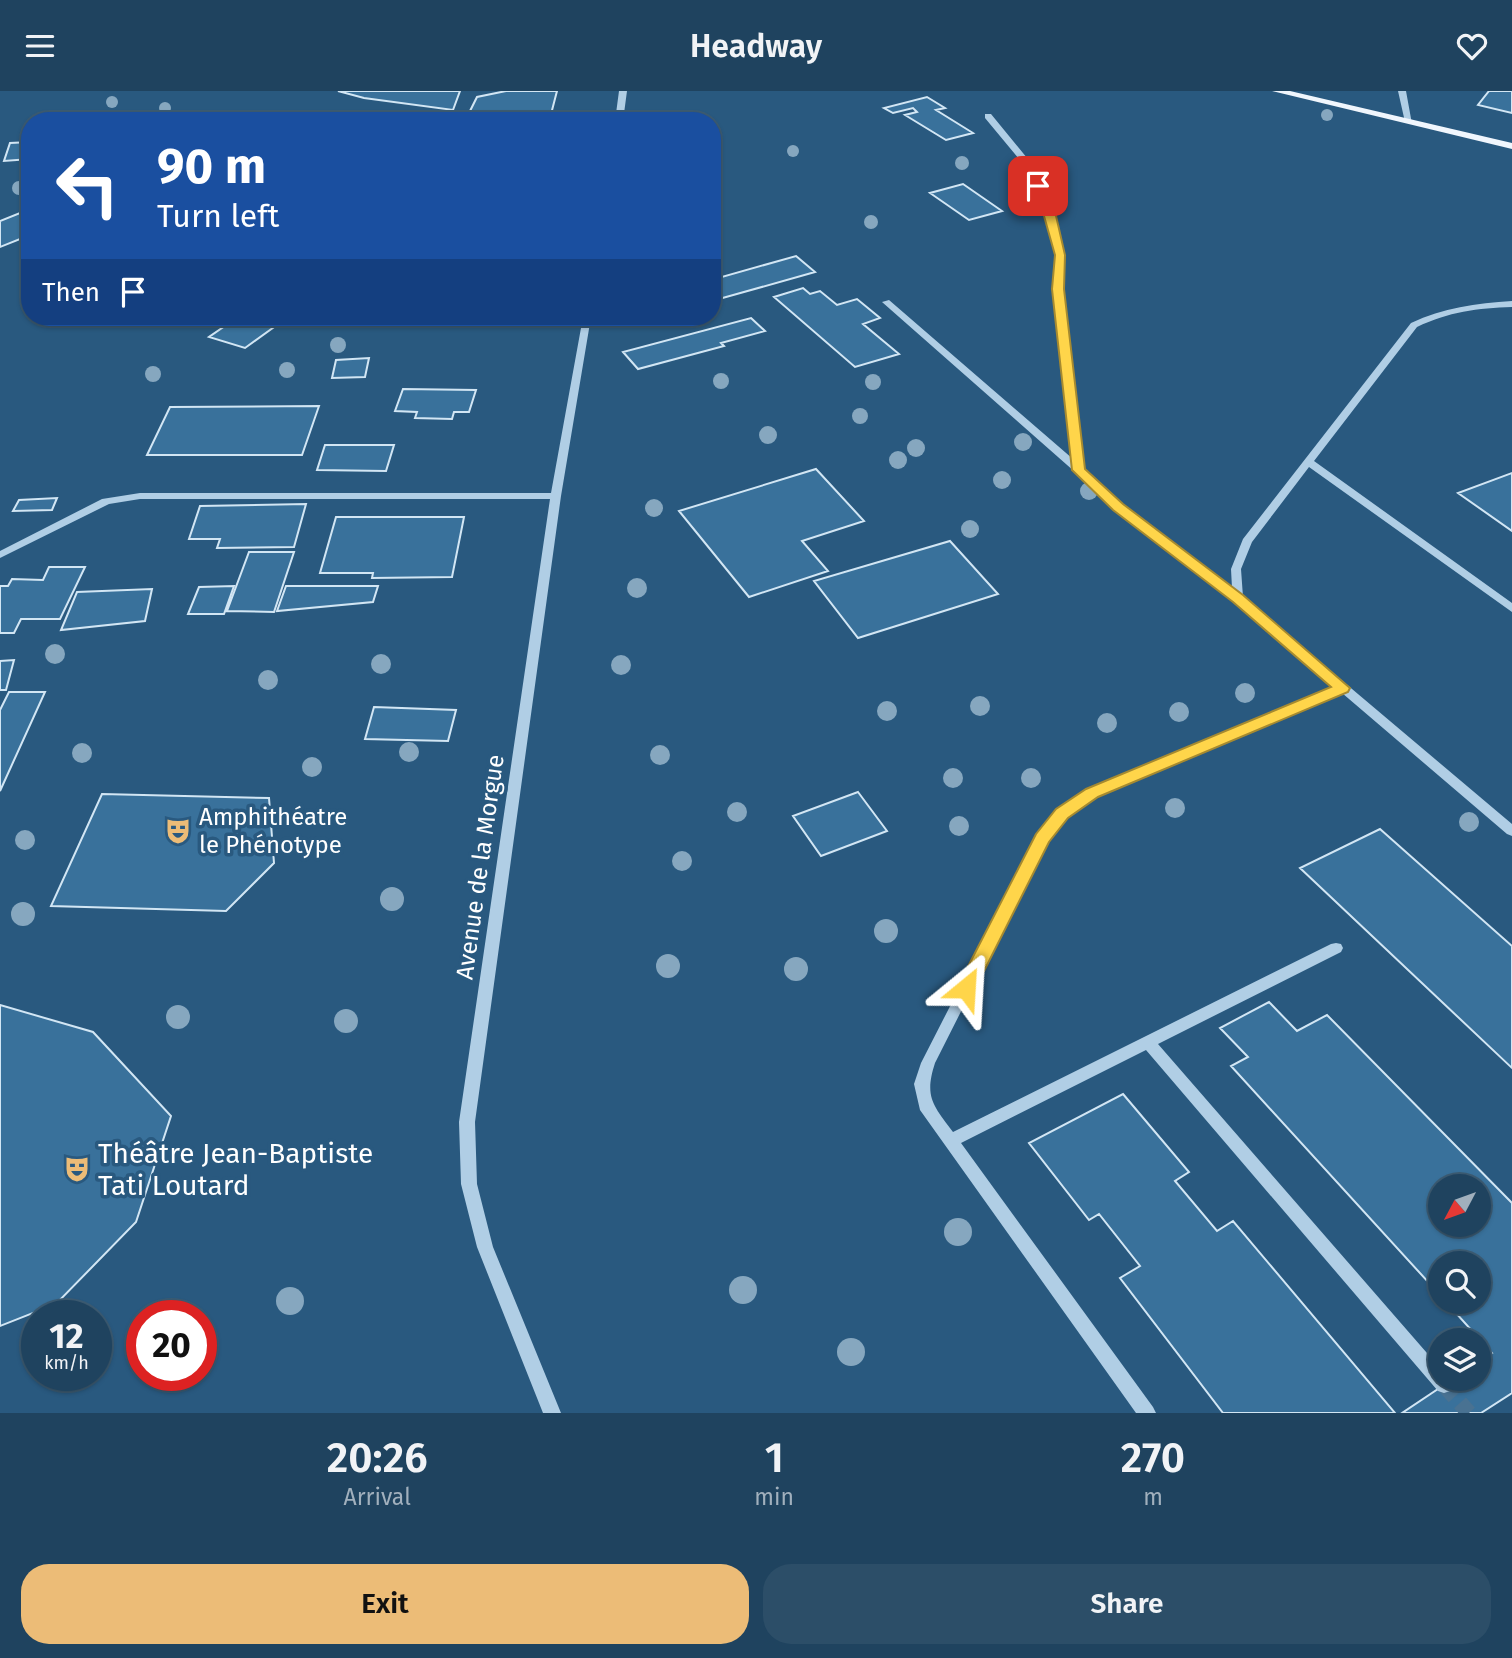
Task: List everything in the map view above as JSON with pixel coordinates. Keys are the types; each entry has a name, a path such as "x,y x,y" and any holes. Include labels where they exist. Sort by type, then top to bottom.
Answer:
{"main road":[{"path":"1277,91 1512,146"}],"street":[{"path":"620,112 623,91"},
{"path":"1402,91 1409,122"},
{"path":"988,117 1028,164 1049,207 1060,255 1060,312 1079,470"},
{"path":"886,302 1118,507 1238,599 1512,831"},
{"path":"1238,599 1236,569 1247,541 1414,325 1437,313 1472,305 1512,304"},
{"name":"Avenue de la Morgue","path":"552,1413 485,1247 469,1184 467,1122 556,496 585,326"},
{"path":"1307,461 1512,608"},
{"path":"0,555 106,501 140,496 556,496"},
{"path":"950,1140 1336,948"},
{"path":"1149,1043 1428,1366"}],"lane":[{"path":"1147,1413 928,1110 921,1084 928,1063 1042,838 1062,813 1092,793 1343,688"}],"building":[{"path":"338,91 460,91 453,110 364,98"},
{"path":"506,91 557,91 552,112 470,112 477,97"},
{"path":"1489,91 1512,91 1512,113 1478,105"},
{"path":"927,97 945,108 936,110 973,133 946,140 905,115 917,112 913,108 893,113 884,108"},
{"path":"21,142 21,160 4,161 10,143"},
{"path":"963,184 1002,211 969,220 930,193"},
{"path":"21,213 21,239 0,247 0,221"},
{"path":"796,256 815,272 721,298 722,277"},
{"path":"803,288 810,294 820,291 837,305 857,299 880,318 863,324 899,354 855,367 774,297"},
{"path":"751,318 765,331 721,343 724,346 638,369 623,352 721,326"},
{"path":"225,326 276,326 245,348 209,337"},
{"path":"369,358 365,377 332,378 336,360"},
{"path":"403,389 476,390 469,412 454,412 452,419 415,418 417,412 395,411"},
{"path":"319,406 302,455 147,455 170,407"},
{"path":"325,445 394,445 386,471 317,470"},
{"path":"816,469 864,521 802,541 828,571 749,597 679,511"},
{"path":"1512,473 1512,531 1458,493"},
{"path":"57,498 52,510 13,511 19,500"},
{"path":"306,504 294,547 217,548 220,539 189,539 200,506"},
{"path":"336,517 464,517 452,577 372,578 373,573 320,573"},
{"path":"950,541 998,594 858,638 814,581"},
{"path":"249,552 294,552 274,612 227,611"},
{"path":"49,567 85,567 60,619 21,619 14,633 0,633 0,586 8,586 12,579 43,580"},
{"path":"234,586 224,614 188,614 199,587"},
{"path":"286,586 378,586 373,602 277,611"},
{"path":"152,589 145,621 61,630 77,592"},
{"path":"14,660 6,690 0,690 0,661"},
{"path":"9,692 45,692 0,791 0,710"},
{"path":"374,707 456,710 448,741 365,739"},
{"path":"858,792 887,831 821,856 793,816"},
{"name":"Amphithéatre le Phénotype","path":"102,794 269,798 274,863 226,911 51,906"},
{"path":"1380,829 1512,946 1512,1068 1300,868"},
{"path":"1269,1002 1297,1031 1327,1015 1483,1174 1428,1174 1428,1237 1491,1237 1491,1182 1512,1203 1512,1393 1481,1413 1402,1413 1435,1391 1491,1391 1491,1328 1469,1328 1457,1314 1491,1314 1491,1251 1428,1251 1428,1282 1231,1066 1248,1057 1220,1028"},
{"name":"Théâtre Jean-Baptiste Tati Loutard","path":"0,1005 93,1032 171,1116 136,1222 60,1300 21,1300 21,1318 0,1326"},
{"path":"1123,1094 1189,1172 1175,1181 1217,1231 1233,1221 1395,1413 1223,1413 1120,1278 1140,1266 1099,1214 1089,1220 1029,1143"}],"tunnel":[{"path":"1449,1391 1469,1413"}],"place":[{"name":"Amphithéatre le Phénotype","path":"178,831"},
{"name":"Théâtre Jean-Baptiste Tati Loutard","path":"77,1169"}],"route":[{"path":"966,988 1042,838 1062,813 1092,793 1343,688 1238,599 1118,507 1079,470 1070,377 1061,323 1058,289 1060,255 1049,207 1038,186"}]}
